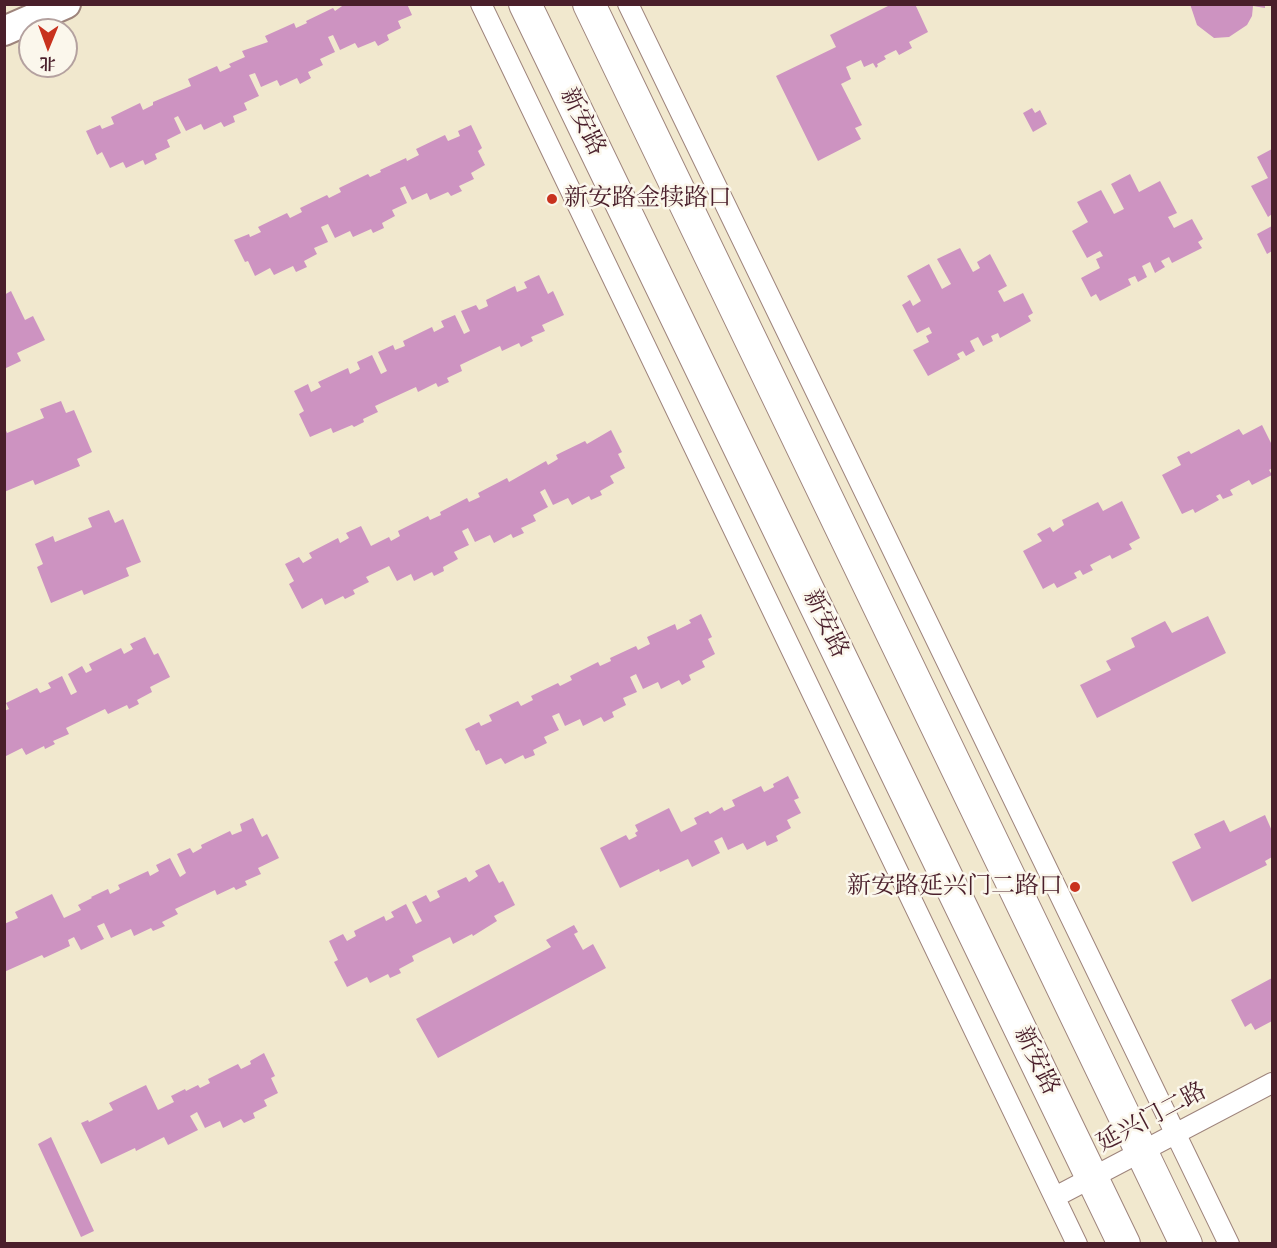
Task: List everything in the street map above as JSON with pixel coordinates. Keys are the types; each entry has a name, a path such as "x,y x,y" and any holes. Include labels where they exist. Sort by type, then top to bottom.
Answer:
{"main road":[{"path":"4,31 66,4"},
{"name":"新安路","path":"525,4 1124,1244"},
{"path":"589,4 1186,1244"}],"street":[{"path":"481,4 1077,1244"},
{"path":"628,4 1229,1244"},
{"name":"延兴门二路","path":"1055,1197 1272,1083"}],"building":[{"path":"345,4 407,4 412,15 398,21 401,28 387,35 389,40 378,46 375,41 358,48 355,43 340,50 333,35 328,37 335,52 320,59 323,65 308,72 311,78 300,84 297,78 280,86 277,80 261,87 255,73 249,75 259,96 244,103 247,110 233,116 235,122 224,127 221,122 204,130 201,124 186,131 178,116 174,118 181,133 167,140 170,147 155,154 157,159 145,165 143,160 126,168 123,162 110,168 102,152 97,155 86,131 100,125 102,129 114,124 111,117 140,103 143,110 153,105 153,102 191,86 188,79 217,66 220,72 231,67 229,64 245,57 242,51 268,42 265,36 294,23 296,28 333,8 335,11"},
{"path":"892,4 915,4 928,32 909,42 912,48 899,55 896,50 884,56 886,59 877,64 876,68 873,63 864,67 861,60 846,67 851,79 841,84 862,125 855,128 861,139 818,161 776,76 836,47 830,35"},
{"path":"1190,4 1265,4 1265,8 1253,6 1252,16 1247,25 1229,37 1214,38 1197,25"},
{"path":"1032,108 1035,113 1040,110 1047,124 1033,132 1023,113"},
{"path":"471,125 482,148 478,151 485,165 471,173 474,179 459,186 462,191 451,196 448,192 430,200 427,193 412,200 405,186 400,188 407,203 392,210 395,216 382,223 384,228 373,233 371,229 353,237 350,231 335,238 328,224 321,227 328,242 314,248 317,254 304,261 307,267 296,272 293,266 274,275 270,268 255,276 248,261 245,262 234,240 261,232 258,227 287,213 290,218 302,212 300,208 327,195 329,198 341,192 339,188 368,174 370,177 406,158 407,161 419,155 416,149 445,135 448,141 460,136 458,131"},
{"path":"1272,149 1272,214 1268,217 1251,186 1268,178 1257,157"},
{"path":"1130,174 1139,192 1160,181 1177,213 1168,217 1174,228 1192,219 1203,239 1198,242 1202,248 1172,263 1169,257 1161,261 1165,267 1155,273 1150,262 1142,266 1147,277 1138,282 1135,276 1128,279 1131,285 1100,301 1096,294 1091,297 1081,278 1100,268 1096,259 1103,256 1100,251 1087,258 1072,231 1088,222 1077,202 1101,190 1114,214 1124,209 1111,184"},
{"path":"1272,226 1272,251 1267,254 1257,234"},
{"path":"960,248 973,272 980,268 977,262 990,254 1007,286 998,291 1004,302 1023,293 1033,313 1028,316 1031,321 1000,338 998,333 991,336 993,341 983,346 978,337 970,341 975,351 966,356 963,351 957,354 960,359 928,376 913,350 929,342 926,336 932,333 929,327 917,333 902,305 910,300 913,306 921,301 907,276 929,264 942,289 951,284 937,259"},
{"path":"539,275 548,294 553,291 564,315 542,325 545,331 531,337 533,341 521,347 519,343 502,351 500,346 460,365 462,371 447,378 449,382 438,387 436,383 418,392 416,387 375,406 378,412 363,419 364,422 354,427 352,425 333,433 331,428 310,437 299,414 304,411 294,391 308,384 311,392 321,387 318,382 348,368 350,374 360,369 357,362 372,355 381,374 387,371 378,352 393,345 395,350 405,346 403,341 432,327 434,332 444,327 441,321 455,315 464,334 470,331 461,311 476,305 479,310 488,306 486,300 515,286 517,292 527,288 524,282"},
{"path":"11,291 25,320 33,316 45,340 17,353 21,361 4,369 4,295"},
{"path":"61,401 66,413 74,410 92,452 77,459 80,466 35,485 33,480 4,492 4,426 7,433 44,418 40,409"},
{"path":"1262,425 1272,445 1272,468 1269,470 1272,475 1252,485 1249,480 1230,490 1233,495 1223,499 1220,494 1216,496 1219,500 1195,513 1193,509 1182,514 1162,475 1181,465 1177,457 1189,451 1191,454 1239,429 1243,435"},
{"path":"611,430 622,452 618,454 625,468 610,476 614,483 600,491 602,495 591,500 589,496 572,505 568,498 553,505 545,489 540,492 548,507 533,515 536,521 521,528 524,533 513,538 511,534 494,543 490,535 475,542 468,528 462,531 469,545 454,552 458,559 443,567 444,571 434,576 432,572 414,581 411,574 397,581 389,566 366,577 369,582 353,590 355,594 345,599 343,596 325,605 322,598 302,609 289,584 294,581 285,564 299,557 303,563 312,558 309,553 338,538 340,543 349,538 346,533 361,526 371,546 389,537 391,541 400,536 398,531 428,516 430,520 441,515 440,512 467,498 469,502 480,497 478,493 507,478 509,482 546,461 548,465 558,459 556,455 585,441 587,444"},
{"path":"1122,501 1140,538 1129,544 1132,549 1112,559 1110,555 1090,565 1093,570 1083,575 1080,570 1074,573 1077,578 1057,588 1054,583 1043,589 1023,551 1042,541 1037,534 1050,527 1053,532 1064,525 1062,520 1098,502 1103,511"},
{"path":"109,510 115,523 123,519 141,562 126,568 129,576 84,595 82,590 51,603 37,567 43,564 35,544 53,536 55,542 92,527 88,518"},
{"path":"701,614 712,637 708,639 715,654 702,661 705,667 689,675 691,680 682,685 679,680 661,689 658,682 643,689 636,674 630,677 637,692 623,698 626,705 612,712 614,717 604,722 601,717 583,726 580,719 565,726 559,713 552,716 559,730 544,737 547,743 533,750 535,755 525,759 523,755 505,764 501,758 486,765 479,750 476,751 465,729 479,722 481,726 492,721 489,715 518,701 521,706 533,700 531,696 558,683 560,686 572,680 570,676 598,662 600,666 611,661 610,658 636,646 638,650 650,644 647,637 675,624 677,630 691,623 689,620"},
{"path":"1208,616 1226,653 1097,718 1080,685 1111,670 1106,661 1135,647 1131,638 1165,621 1172,633"},
{"path":"145,637 154,655 158,653 170,677 150,687 152,692 137,700 139,704 129,709 127,705 108,714 105,709 66,728 69,734 53,741 55,744 45,749 44,746 26,755 22,748 4,757 4,711 9,709 6,703 37,688 40,693 51,688 48,683 62,676 71,695 77,692 68,674 82,666 86,673 92,670 89,664 121,648 124,654 133,649 130,644"},
{"path":"788,776 799,798 794,800 801,813 787,820 791,828 776,836 778,841 767,846 765,841 747,850 743,843 728,850 722,837 714,841 720,853 692,867 688,859 660,872 659,869 620,888 600,848 626,835 629,840 637,836 635,833 638,831 635,825 669,808 681,832 697,824 694,818 708,811 710,814 722,807 724,811 735,806 732,800 761,786 764,792"},
{"path":"1265,815 1272,831 1272,857 1265,861 1267,865 1192,902 1172,862 1201,848 1194,834 1224,820 1230,832"},
{"path":"253,818 262,837 267,834 279,858 258,868 261,874 245,881 247,885 236,890 234,887 217,895 215,890 175,909 178,914 162,922 165,926 153,931 151,928 134,936 131,929 111,938 104,923 97,926 104,939 81,950 74,937 68,940 70,946 44,958 42,955 4,972 4,924 18,918 15,912 52,894 64,918 81,910 78,905 91,897 108,889 110,894 120,889 118,885 148,871 150,876 159,871 156,865 170,858 180,877 186,873 177,854 190,848 193,853 202,848 201,845 230,831 232,835 242,831 240,824"},
{"path":"489,864 499,883 503,881 515,905 494,916 497,921 473,936 472,934 453,944 450,937 412,956 414,961 399,969 401,973 390,978 388,974 370,983 367,977 347,987 334,962 338,960 329,941 343,934 347,941 356,936 354,931 384,916 386,921 394,917 391,912 406,904 416,924 422,921 412,902 426,895 430,902 440,897 437,891 466,877 469,882 478,876 475,871"},
{"path":"574,925 578,932 574,934 583,950 593,944 606,968 438,1058 416,1019 551,947 546,940"},
{"path":"1272,978 1272,1021 1255,1030 1251,1023 1245,1027 1231,1000"},
{"path":"264,1053 275,1076 271,1078 278,1093 264,1100 267,1106 253,1113 255,1118 244,1123 241,1119 223,1128 220,1121 205,1128 197,1112 190,1116 198,1130 168,1145 164,1137 136,1151 135,1148 101,1164 81,1123 88,1120 89,1122 113,1110 109,1103 146,1085 158,1110 174,1102 171,1096 198,1085 200,1088 210,1083 208,1079 238,1064 241,1069"},
{"path":"51,1137 94,1231 81,1237 38,1144"}],"place":[{"name":"新安路金犊路口","path":"552,199"},
{"name":"新安路延兴门二路口","path":"1075,887"}]}
